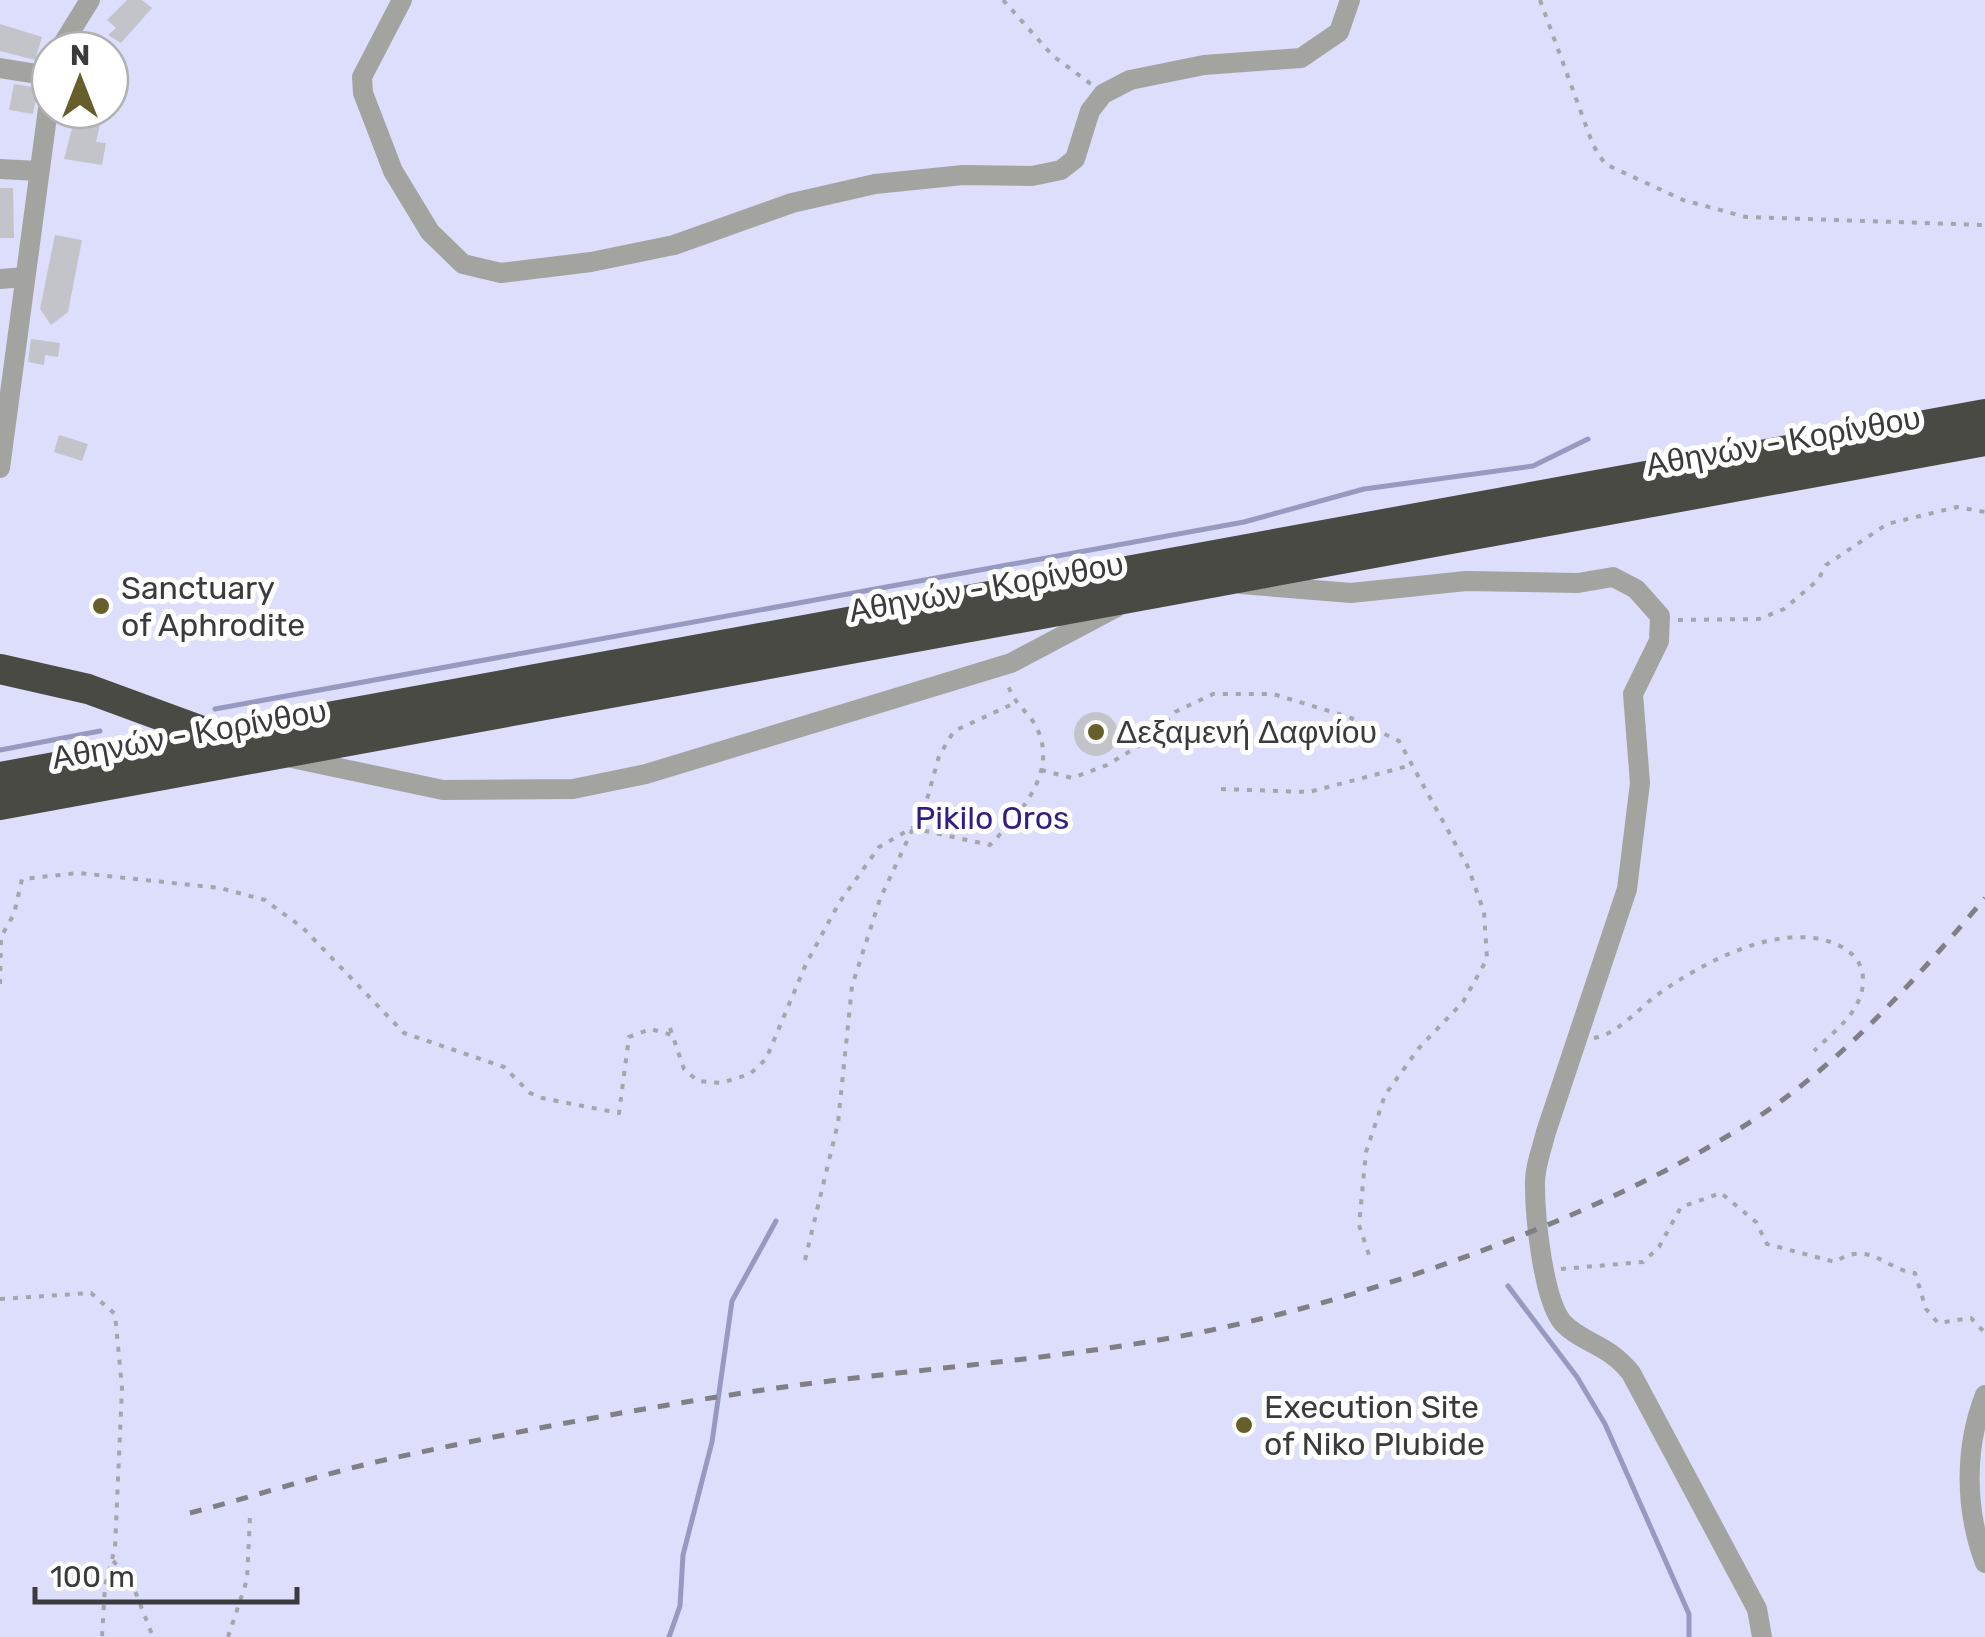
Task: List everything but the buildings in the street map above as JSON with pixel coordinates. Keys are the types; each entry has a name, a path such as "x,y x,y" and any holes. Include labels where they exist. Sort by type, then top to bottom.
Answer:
{"highway":[{"name":"Αθηνών - Κορίνθου","path":"0,777 1985,414"},
{"name":"Αθηνών - Κορίνθου","path":"0,805 1985,441"},
{"path":"0,669 88,689 219,737"}],"street":[{"path":"72,30 90,0"},
{"path":"402,0 364,69 363,93 393,171 430,232 450,256 486,272 591,262 674,246 792,203 896,180 1032,176 1061,170 1076,159 1090,111 1102,94 1130,80 1186,68 1301,58 1339,32 1350,0"},
{"path":"0,68 30,73"},
{"path":"0,468 5,392 45,130"},
{"path":"0,169 39,171"},
{"path":"0,278 25,278"},
{"path":"1218,580 1351,593 1466,581 1560,583 1613,577 1636,589 1656,609 1662,623 1652,660 1633,694 1640,783 1630,874 1598,964 1580,1038 1536,1171 1546,1272 1557,1315 1571,1330 1609,1349 1642,1391 1757,1609 1762,1637"},
{"path":"276,754 351,774 442,790 573,789 646,774 1003,665 1081,628 1132,596"},
{"path":"1985,1395 1974,1424 1970,1486 1974,1532 1985,1563"}],"path":[{"path":"1003,0 1052,56 1102,94"},
{"path":"1540,0 1594,146 1605,164 1683,200 1746,217 1985,225"},
{"path":"1662,623 1759,619 1784,609 1818,580 1826,565 1852,549 1864,535 1887,524 1957,507 1985,512"},
{"path":"670,1028 684,1069 698,1081 721,1083 750,1074 766,1059 806,964 839,903 880,846 912,828 990,845 1036,790 1043,756 1035,725 1016,702 1003,665"},
{"path":"1040,770 1072,778 1107,765 1142,744 1175,712 1213,694 1274,694 1349,718 1399,742 1468,867 1484,912 1488,959 1463,1002 1419,1048 1385,1095 1366,1152 1359,1225 1369,1256"},
{"path":"805,1260 838,1123 852,986 880,899 939,756 954,731 1016,702"},
{"path":"1221,789 1309,792 1412,765"},
{"path":"0,984 1,937 14,914 22,879 79,873 220,888 266,900 303,928 404,1034 492,1061 542,1098 619,1113 629,1036 652,1029 672,1035"},
{"path":"1580,1038 1613,1031 1667,988 1728,957 1775,940 1817,938 1851,952 1862,966 1863,978 1853,1014 1814,1050"},
{"path":"1546,1272 1642,1262 1659,1247 1681,1207 1721,1193 1756,1222 1767,1244 1775,1249 1808,1252 1835,1262 1846,1255 1882,1256 1903,1272 1915,1273 1926,1309 1938,1323 1972,1318 1985,1332"},
{"path":"0,1299 91,1293 115,1314 122,1388 112,1562 105,1586 102,1637"},
{"path":"228,1637 248,1580 250,1517"},
{"path":"112,1562 130,1578 153,1637"}],"green space":[{"name":"Pikilo Oros","path":"0,0 1985,0 1985,1637 0,1637"}],"waterway":[{"path":"215,709 1244,522 1364,489 1533,466 1588,439"},
{"path":"0,750 100,731"},
{"path":"669,1637 680,1606 683,1555 712,1442 732,1301 776,1221"},
{"path":"1508,1286 1577,1377 1605,1424 1689,1614 1689,1637"}],"railway":[{"path":"190,1513 372,1463 671,1404 1170,1338 1321,1303 1485,1250 1643,1182 1715,1144 1777,1104 1861,1033 1985,898"}],"place":[{"name":"Sanctuary of Aphrodite","path":"101,606"},
{"name":"Δεξαμενή Δαφνίου","path":"1096,732"},
{"name":"Execution Site of Niko Plubide","path":"1244,1425"}]}
